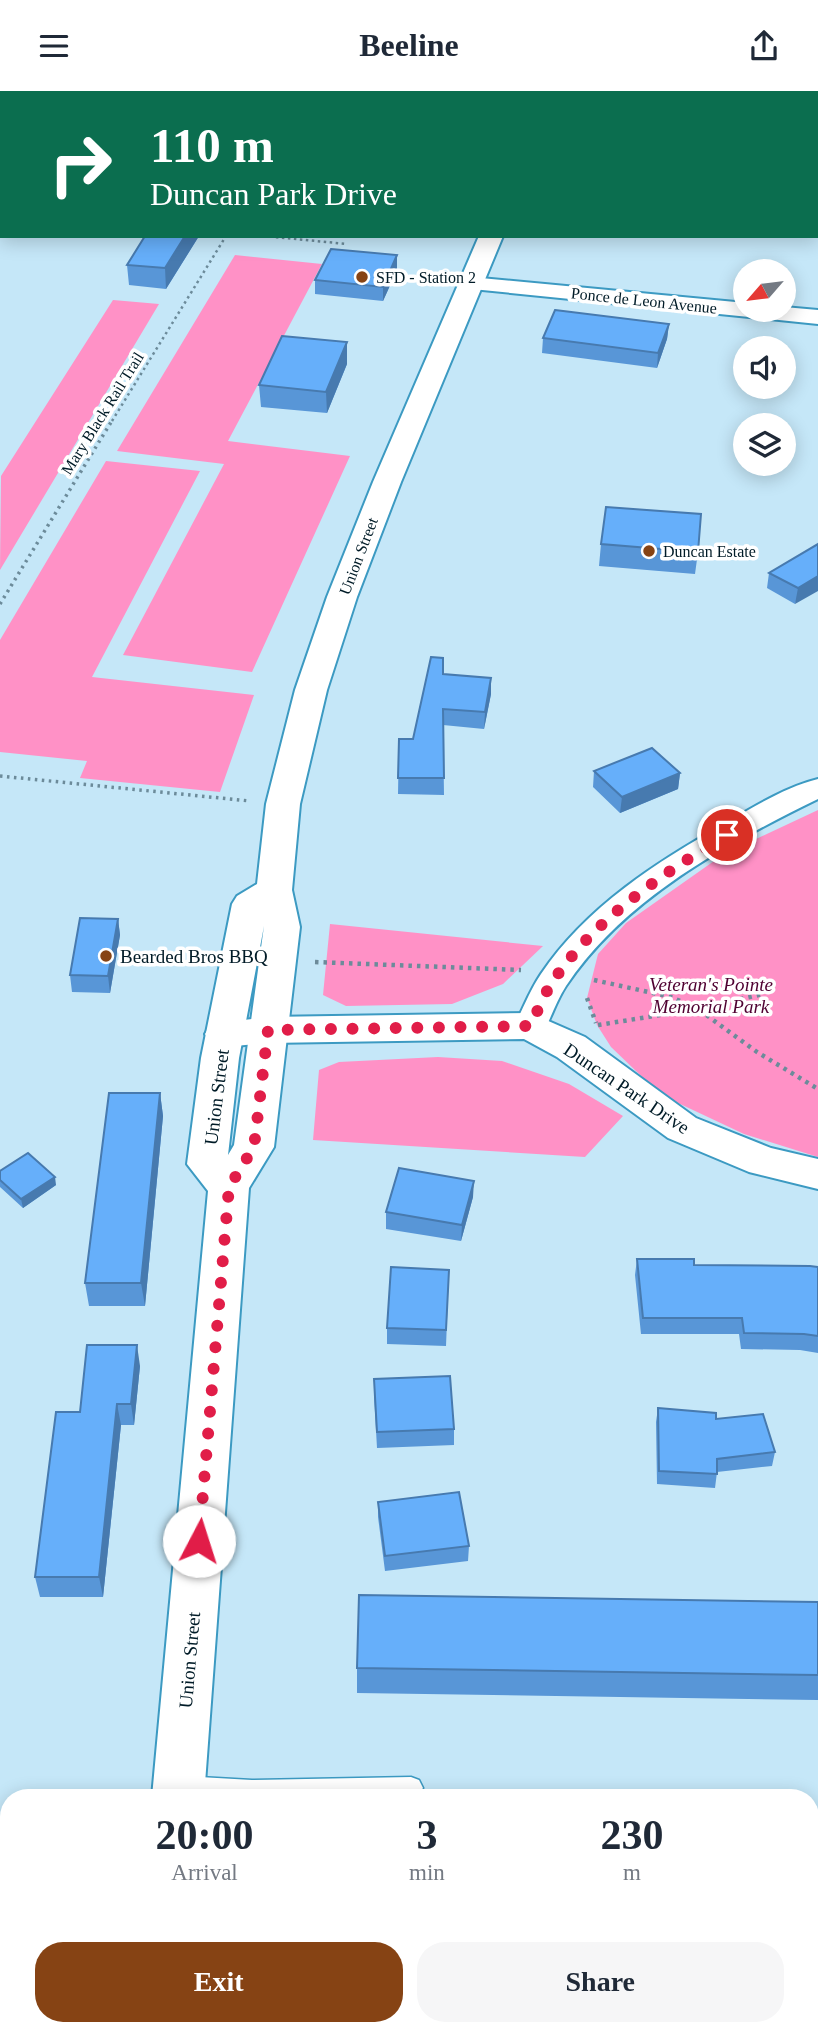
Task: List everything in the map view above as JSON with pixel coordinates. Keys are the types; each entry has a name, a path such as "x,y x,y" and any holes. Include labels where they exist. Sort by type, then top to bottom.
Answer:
{"main road":[{"name":"Union Street","path":"178,1789 229,1187 254,1147 282,927 274,890 283,804 312,690 347,585 490,238"},
{"name":"Union Street","path":"229,1187 207,1164 224,1034 250,904 274,890"},
{"name":"Duncan Park Drive","path":"224,1034 268,1030 530,1026 571,1047 682,1128 763,1161 818,1174"}],"street":[{"name":"Ponce de Leon Avenue","path":"470,283 818,317"},
{"path":"530,1026 557,974 600,925 647,888 708,846 767,811 818,788"}],"path":[{"name":"Mary Black Rail Trail","path":"0,604 225,238"},
{"path":"285,238 347,244"},
{"path":"0,776 230,800"},
{"path":"315,962 529,971"},
{"path":"594,980 671,997 698,1009 757,1052 818,1089"},
{"path":"597,1025 698,1009 763,994"}],"green space":[{"path":"235,255 322,264 228,441 350,456 252,672 123,655 224,464 117,451"},
{"path":"113,300 159,304 0,570 1,476"},
{"path":"106,461 200,471 92,677 254,695 220,792 80,778 87,761 0,752 0,640"},
{"name":"Veteran's Pointe Memorial Park","path":"818,810 818,1157 744,1134 661,1095 611,1047 597,1025 587,998 598,954 626,923 724,854"},
{"path":"330,924 543,946 503,984 452,1004 346,1006 323,995"},
{"path":"438,1057 502,1061 569,1084 623,1116 585,1157 313,1140 319,1070 339,1062"}],"building":[{"path":"144,238 184,238 165,268 127,265"},
{"path":"331,249 397,255 383,287 315,280"},
{"path":"555,310 669,324 658,353 543,338"},
{"path":"282,336 347,342 326,392 259,385"},
{"path":"606,507 701,514 698,552 601,544"},
{"path":"818,544 818,576 798,588 769,573"},
{"path":"431,657 443,658 443,674 491,678 485,712 443,709 444,778 398,778 399,739 413,739"},
{"path":"652,748 680,773 622,797 594,771"},
{"path":"80,918 118,919 108,976 70,975"},
{"path":"109,1093 160,1093 141,1283 85,1283"},
{"path":"28,1153 55,1177 21,1199 0,1180 0,1171"},
{"path":"399,1168 474,1181 462,1225 386,1212"},
{"path":"637,1259 694,1259 694,1265 818,1267 818,1336 744,1333 742,1318 643,1318"},
{"path":"391,1267 449,1270 446,1330 387,1328"},
{"path":"87,1345 137,1345 131,1404 117,1404 99,1577 35,1577 56,1412 80,1412"},
{"path":"450,1376 454,1429 377,1432 374,1379"},
{"path":"658,1408 716,1413 716,1419 763,1414 775,1452 717,1459 717,1474 659,1471"},
{"path":"459,1492 469,1546 385,1556 378,1502"},
{"path":"359,1595 818,1602 818,1675 357,1668"}],"place":[{"name":"SFD - Station 2","path":"362,277"},
{"name":"Duncan Estate","path":"649,551"},
{"name":"Bearded Bros BBQ","path":"106,956"}],"route":[{"path":"199,1541 229,1187 254,1147 268,1030 530,1026 557,974 600,925 647,888 727,835"}]}
